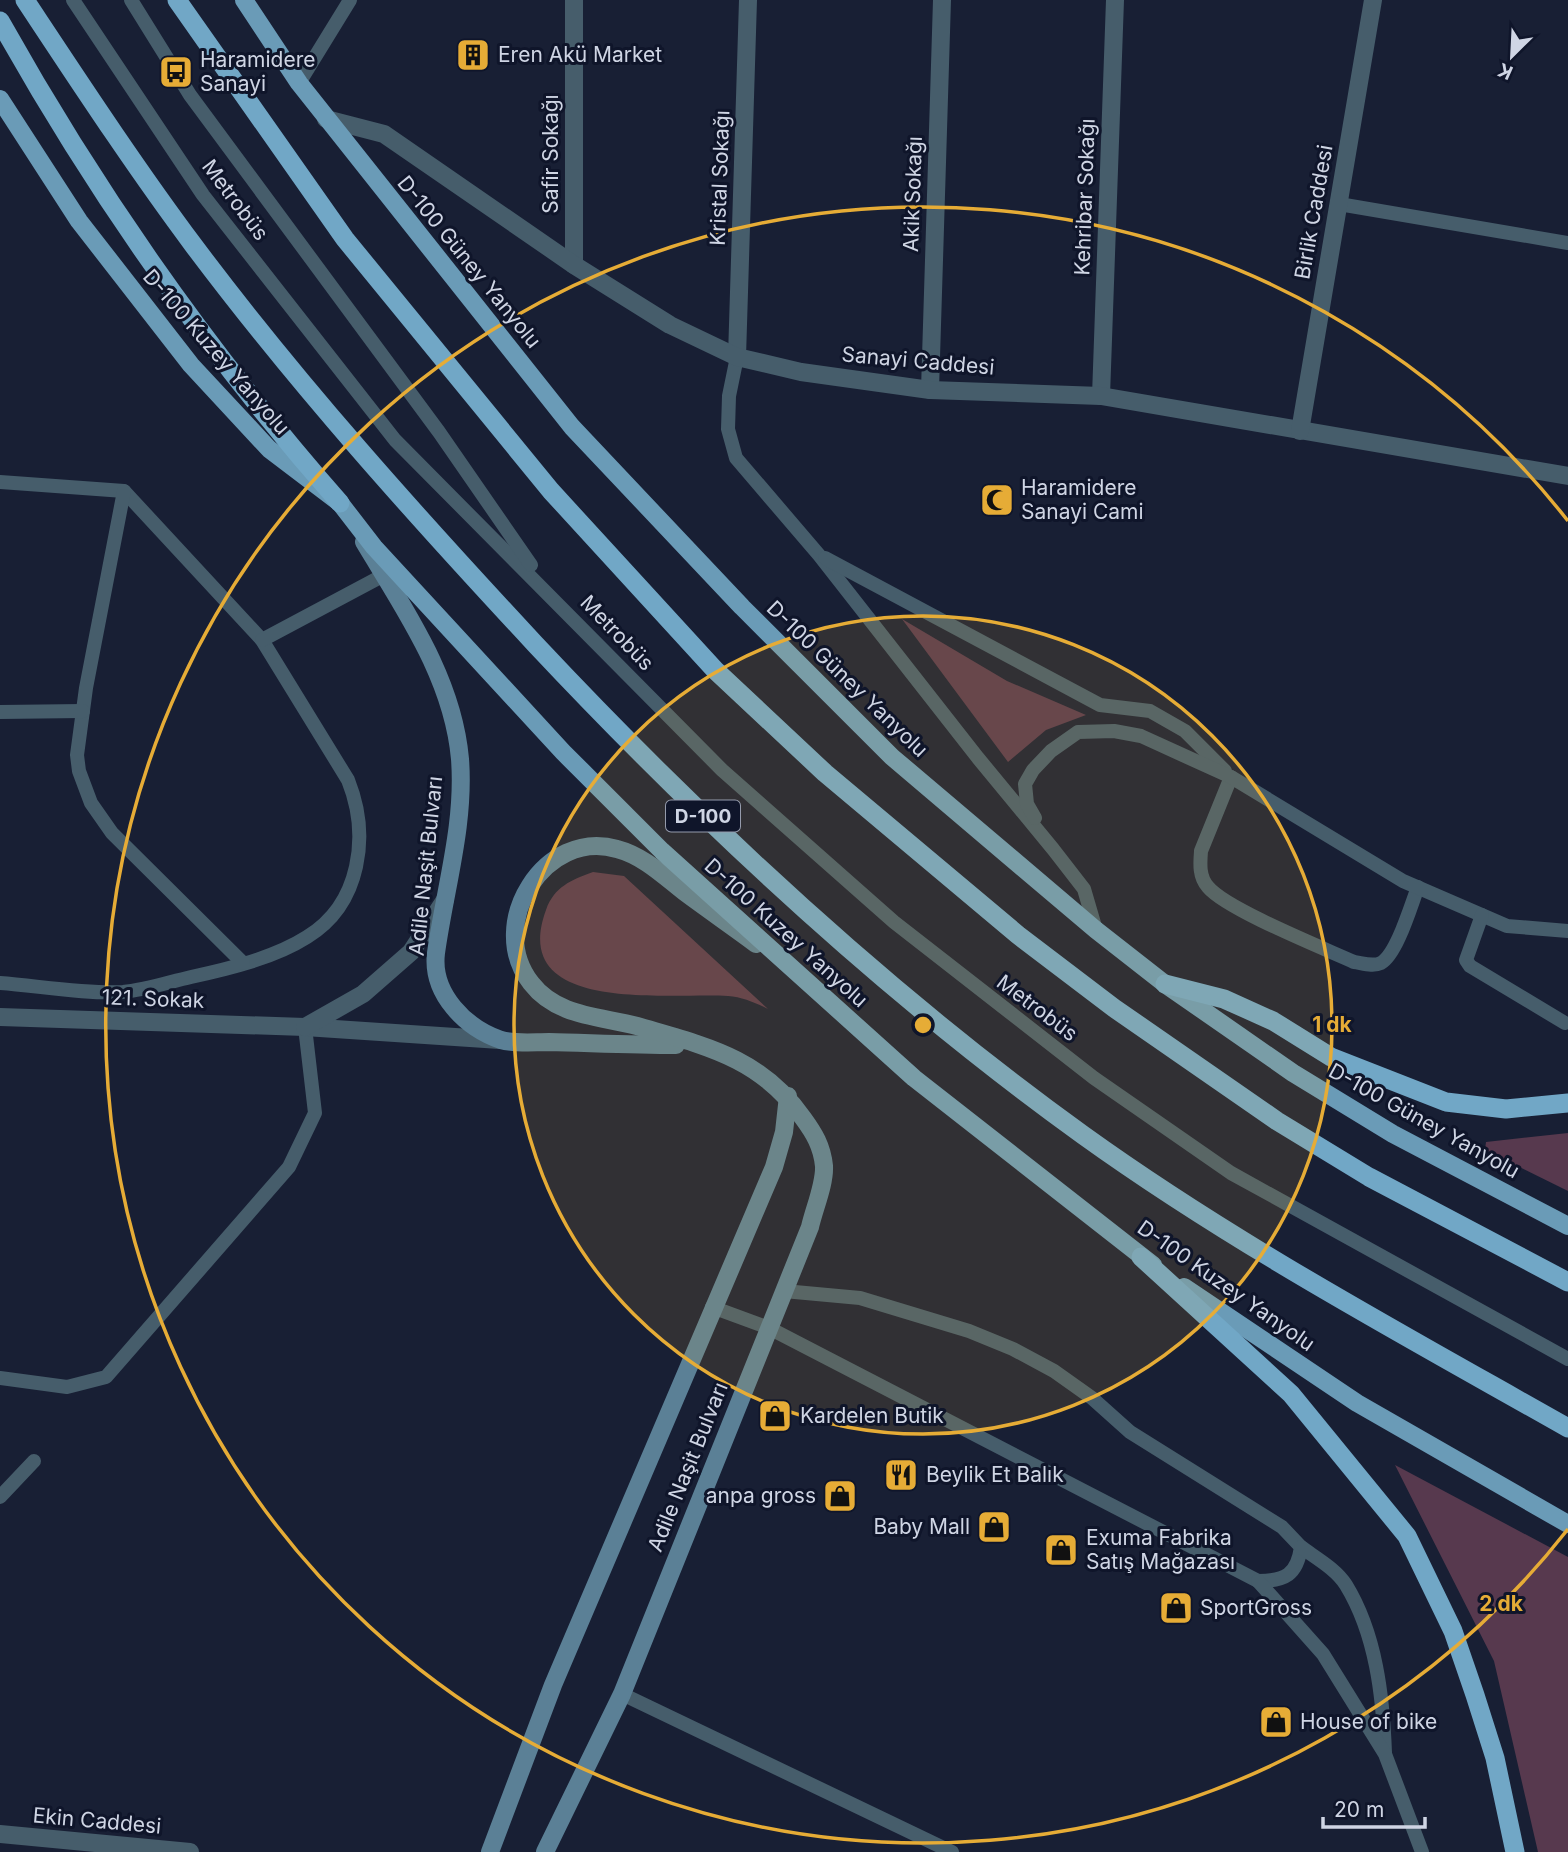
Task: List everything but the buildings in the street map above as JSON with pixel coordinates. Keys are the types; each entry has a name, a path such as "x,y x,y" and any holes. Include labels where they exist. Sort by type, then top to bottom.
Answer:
{"highway":[{"name":"D-100","path":"25,0 134,163 196,249 366,458 603,717 682,797 798,904 963,1043 1084,1136 1312,1282 1568,1428"},
{"path":"177,0 345,239 551,491 715,670 825,774 1018,935 1114,1008 1277,1121 1369,1177 1568,1282"},
{"path":"0,21 97,184 158,274 294,451 340,503"},
{"path":"1165,984 1224,999 1273,1021 1331,1057 1446,1102 1506,1109 1568,1103"},
{"path":"1141,1257 1291,1394 1407,1536 1453,1631 1475,1695 1495,1758 1515,1852"}],"main road":[{"name":"D-100 Güney Yanyolu","path":"244,0 326,119 572,427 742,607 892,757 1096,930 1165,984 1293,1073 1393,1134 1568,1226"},
{"name":"D-100 Kuzey Yanyolu","path":"0,99 79,221 191,365 269,449 340,503 374,547 563,752 662,851 914,1078 1141,1257 1357,1403 1568,1524"},
{"name":"Adile Naşit Bulvarı","path":"340,503 423,639 449,713 460,757 460,802 436,957 440,982 454,1011 476,1029 504,1041 694,1045"},
{"name":"Adile Naşit Bulvarı","path":"545,1852 622,1694 810,1227 824,1168 818,1139 788,1097 762,1073 727,1054 635,1026 582,1016 550,1000 531,983 520,962 514,941 514,919 524,895 557,858 579,848 597,845 638,856 799,974"},
{"name":"Adile Naşit Bulvarı","path":"490,1852 553,1685 774,1167 784,1132 788,1097"}],"street":[{"name":"Safir Sokağı","path":"573,265 574,0"},
{"name":"Kristal Sokağı","path":"737,358 748,0"},
{"name":"Akik Sokağı","path":"930,390 942,0"},
{"name":"Kehribar Sokağı","path":"1101,396 1115,0"},
{"name":"Birlik Caddesi","path":"1300,431 1373,0"},
{"name":"Sanayi Caddesi","path":"326,119 384,134 573,265 670,325 737,358 802,372 930,390 1101,396 1568,476"},
{"path":"305,1027 363,994 411,952 447,897"},
{"name":"121. Sokak","path":"0,1017 305,1027 504,1041"},
{"name":"Ekin Caddesi","path":"0,1834 190,1852"}],"lane":[{"name":"Metrobüs","path":"73,0 203,195 395,440 722,770 894,922 1084,1070 1231,1173 1568,1359"},
{"name":"Metrobüs","path":"131,0 190,95 439,432 551,595"},
{"path":"299,83 350,0"},
{"path":"1339,204 1568,243"},
{"path":"737,358 729,396 728,429 736,458 819,555 978,758 1054,849 1084,889 1096,930"},
{"path":"0,482 124,491 262,640 348,780 356,800 361,844 349,887 324,923 307,938 243,963 123,992 0,983"},
{"path":"124,491 83,711 77,755 79,771 100,818 243,963"},
{"path":"819,555 1100,705 1150,711 1185,731 1231,777"},
{"path":"262,640 384,575"},
{"path":"0,712 83,711"},
{"path":"1054,849 1027,804 1025,784 1033,770 1051,751 1078,732 1114,731 1141,736 1231,777 1418,887 1507,926 1568,932"},
{"path":"1231,777 1201,851 1200,863 1202,878 1210,890 1244,911 1354,962 1373,965 1385,959 1395,944 1418,887"},
{"path":"1482,915 1468,947 1466,960 1470,966 1565,1023"},
{"path":"0,1378 67,1387 106,1377 289,1167 315,1113 305,1027"},
{"path":"784,1291 860,1298 956,1327 1013,1349 1054,1371 1092,1398 1130,1432 1282,1527 1301,1547 1334,1571 1346,1585 1375,1655 1385,1754"},
{"path":"712,1307 769,1328 1258,1581 1324,1654 1385,1754 1422,1852"},
{"path":"0,1497 34,1461"},
{"path":"1258,1581 1278,1581 1292,1575 1301,1547"},
{"path":"622,1694 952,1852"}],"shaded area":[{"path":"902,619 1007,681 1086,715 1046,730 1008,762"},
{"path":"593,872 624,876 768,1009 728,996 636,995 601,991 572,983 550,968 540,944 549,902 564,885"},
{"path":"1568,1133 1568,1191 1485,1150 1486,1142"},
{"path":"1395,1465 1568,1557 1568,1852 1538,1852 1494,1661"}],"place":[{"name":"Eren Akü Market","path":"473,55"},
{"name":"Haramidere Sanayi","path":"176,72"},
{"name":"Haramidere Sanayi Cami","path":"997,500"},
{"name":"Kardelen Butik","path":"775,1416"},
{"name":"Beylik Et Balık","path":"901,1475"},
{"name":"anpa gross","path":"840,1496"},
{"name":"Baby Mall","path":"994,1527"},
{"name":"Exuma Fabrika Satış Mağazası","path":"1061,1550"},
{"name":"SportGross","path":"1176,1608"},
{"name":"House of bike","path":"1276,1722"}]}
